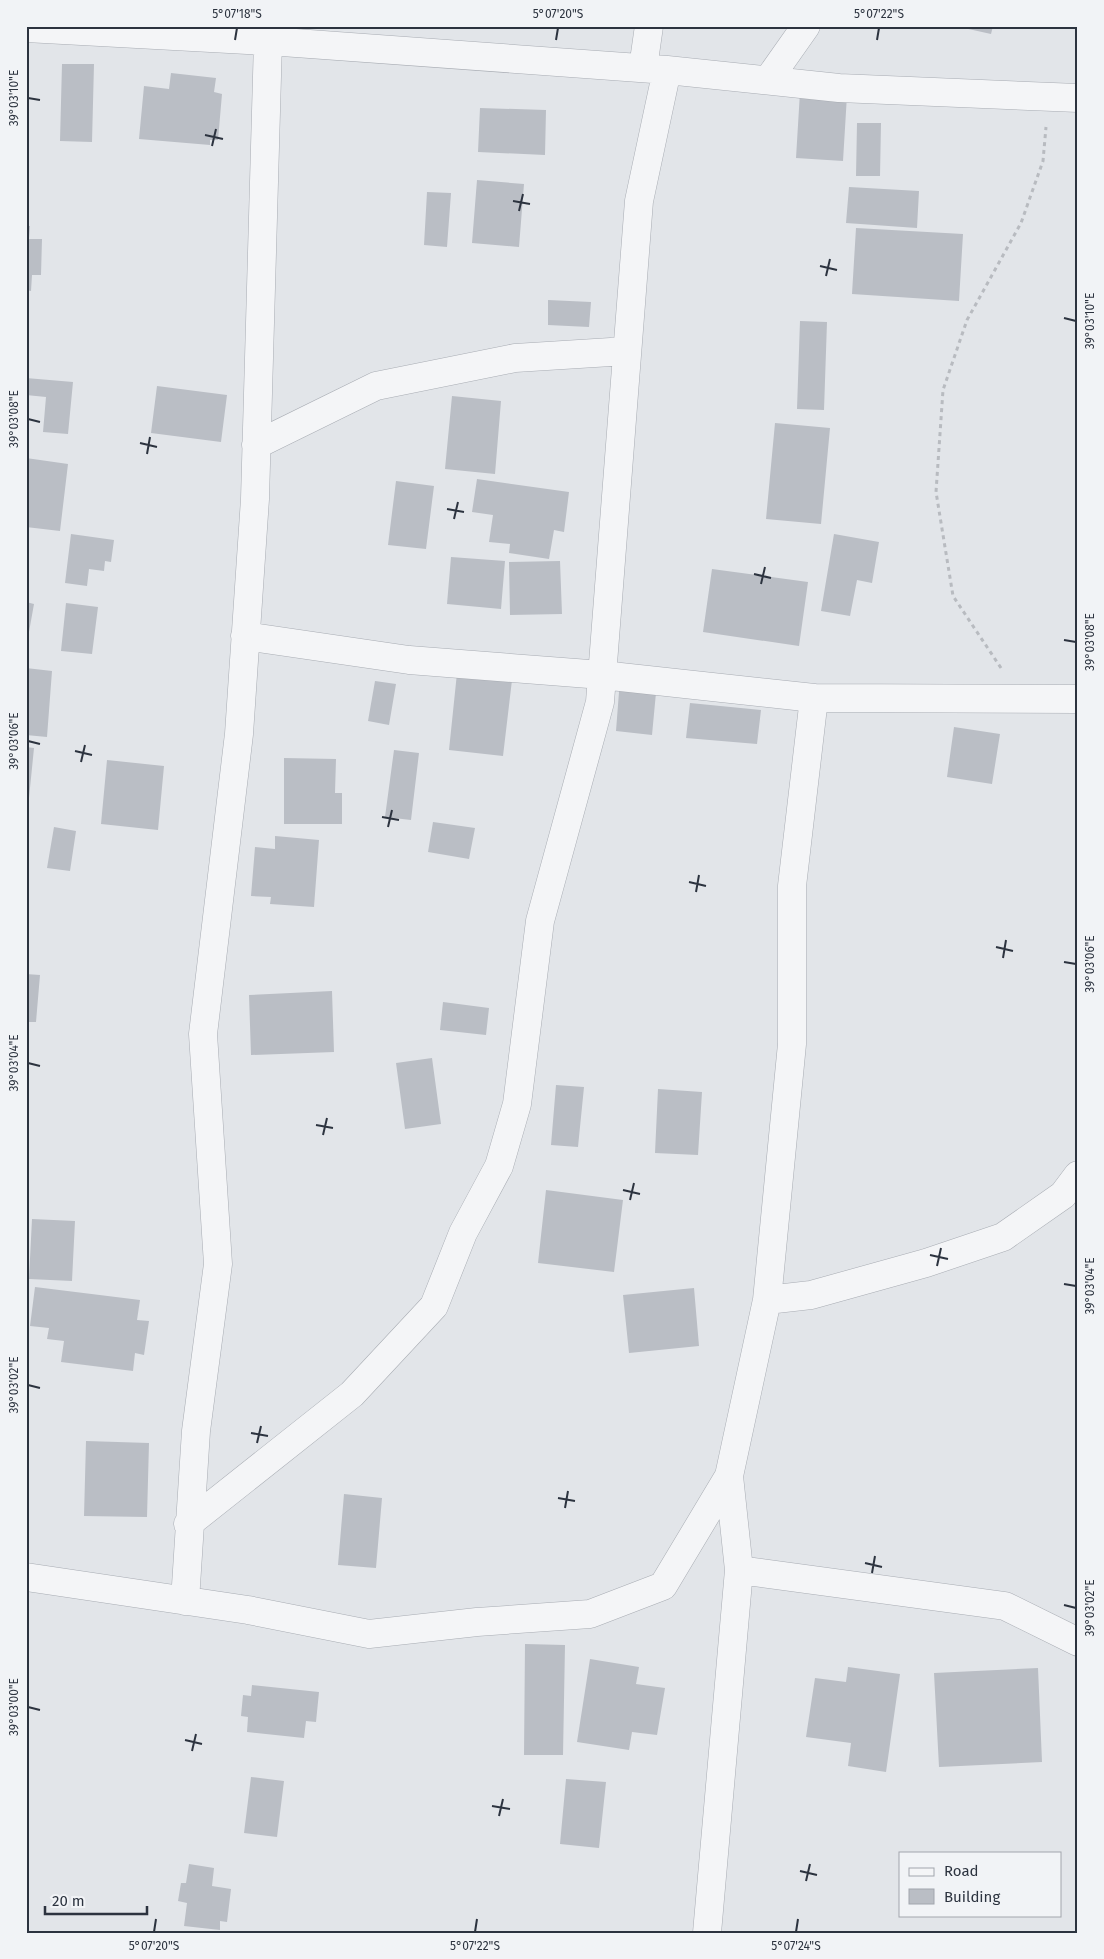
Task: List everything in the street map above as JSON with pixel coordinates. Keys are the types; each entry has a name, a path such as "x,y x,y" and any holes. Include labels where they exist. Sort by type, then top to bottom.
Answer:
{"street":[{"path":"188,1524 352,1394 434,1306 463,1233 499,1166 517,1104 540,921 600,702 639,201 655,69 649,26"},
{"path":"768,80 806,26"},
{"path":"32,28 268,42 655,69 839,88 1078,98"},
{"path":"184,1601 196,1431 218,1264 203,1034 239,734 256,445 268,42"},
{"path":"256,445 376,386 514,358 627,351"},
{"path":"245,636 409,660 602,675 814,698 1078,699"},
{"path":"707,1933 739,1570 730,1476 767,1300 792,1044 792,886 814,698"},
{"path":"767,1300 811,1295 926,1263 1002,1238 1064,1195 1078,1175"},
{"path":"28,1580 248,1610 369,1634 477,1622 590,1614 663,1586 730,1476"},
{"path":"739,1570 1004,1606 1078,1642"}],"path":[{"path":"1020,698 954,596 936,492 943,390 968,320 1021,223 1043,161 1050,97"}],"building":[{"path":"955,26 993,26 991,34"},
{"path":"62,64 94,64 92,142 60,141"},
{"path":"171,73 216,78 214,92 222,94 218,140 210,140 210,145 139,139 144,86 169,89"},
{"path":"800,92 847,95 843,161 796,158"},
{"path":"480,108 546,110 545,155 478,152"},
{"path":"857,123 881,123 880,176 856,176"},
{"path":"477,180 524,184 519,247 472,243"},
{"path":"849,187 919,191 917,228 846,223"},
{"path":"427,192 451,193 447,247 424,245"},
{"path":"26,226 30,226 29,239 42,239 41,275 32,275 31,291 26,290"},
{"path":"856,228 963,234 959,301 852,294"},
{"path":"548,300 591,302 589,327 548,325"},
{"path":"800,321 827,322 824,410 797,409"},
{"path":"26,378 73,382 68,434 43,432 46,397 26,395"},
{"path":"157,386 227,395 221,442 151,433"},
{"path":"452,396 501,401 495,474 445,469"},
{"path":"775,423 830,428 821,524 766,519"},
{"path":"26,458 68,464 60,531 26,527"},
{"path":"477,479 569,492 564,532 554,530 549,559 509,553 510,544 489,542 493,515 472,512"},
{"path":"396,481 434,486 426,549 388,545"},
{"path":"71,534 114,540 111,562 105,561 104,571 89,569 87,586 65,583"},
{"path":"834,534 879,542 872,583 857,580 850,616 821,611"},
{"path":"451,557 505,561 501,609 447,604"},
{"path":"560,561 562,614 510,615 509,562"},
{"path":"712,569 808,582 799,646 703,632"},
{"path":"26,602 34,604 27,643 26,643"},
{"path":"66,603 98,607 92,654 61,651"},
{"path":"26,668 52,671 47,737 26,735"},
{"path":"457,673 512,680 503,756 449,750"},
{"path":"620,679 657,682 652,735 616,731"},
{"path":"375,681 396,684 389,725 368,721"},
{"path":"690,703 761,710 757,744 686,738"},
{"path":"954,727 1000,734 992,784 947,777"},
{"path":"26,747 34,748 29,798 26,797"},
{"path":"394,750 419,753 411,820 385,817"},
{"path":"284,758 336,759 335,793 342,793 342,824 284,824"},
{"path":"107,760 164,766 158,830 101,824"},
{"path":"433,822 475,828 469,859 428,852"},
{"path":"54,827 76,831 70,871 47,868"},
{"path":"275,836 319,840 314,907 270,904 271,897 251,896 255,847 275,849"},
{"path":"26,974 40,975 36,1022 26,1022"},
{"path":"332,991 334,1052 251,1055 249,995"},
{"path":"443,1002 489,1008 486,1035 440,1030"},
{"path":"432,1058 441,1124 405,1129 396,1063"},
{"path":"556,1085 584,1087 578,1147 551,1145"},
{"path":"658,1089 702,1092 698,1155 655,1153"},
{"path":"546,1190 623,1200 614,1272 538,1263"},
{"path":"32,1219 75,1221 72,1281 29,1279"},
{"path":"35,1287 140,1300 137,1320 149,1321 144,1355 135,1353 133,1371 61,1362 64,1341 47,1339 49,1328 30,1326"},
{"path":"694,1288 699,1346 629,1353 623,1295"},
{"path":"86,1441 149,1443 147,1517 84,1516"},
{"path":"344,1494 382,1498 376,1568 338,1565"},
{"path":"525,1644 565,1645 563,1755 524,1755"},
{"path":"590,1659 639,1667 636,1684 665,1688 657,1735 632,1732 629,1750 577,1742"},
{"path":"848,1667 900,1674 886,1772 848,1766 851,1743 806,1737 815,1678 846,1682"},
{"path":"1038,1668 1042,1762 939,1767 934,1673"},
{"path":"252,1685 319,1692 316,1722 306,1721 304,1738 247,1732 248,1717 241,1716 243,1695 251,1696"},
{"path":"251,1777 284,1781 277,1837 244,1833"},
{"path":"566,1779 606,1782 599,1848 560,1844"},
{"path":"189,1864 214,1868 212,1886 231,1889 227,1922 220,1921 220,1930 184,1926 187,1903 178,1901 181,1883 186,1883"}]}
